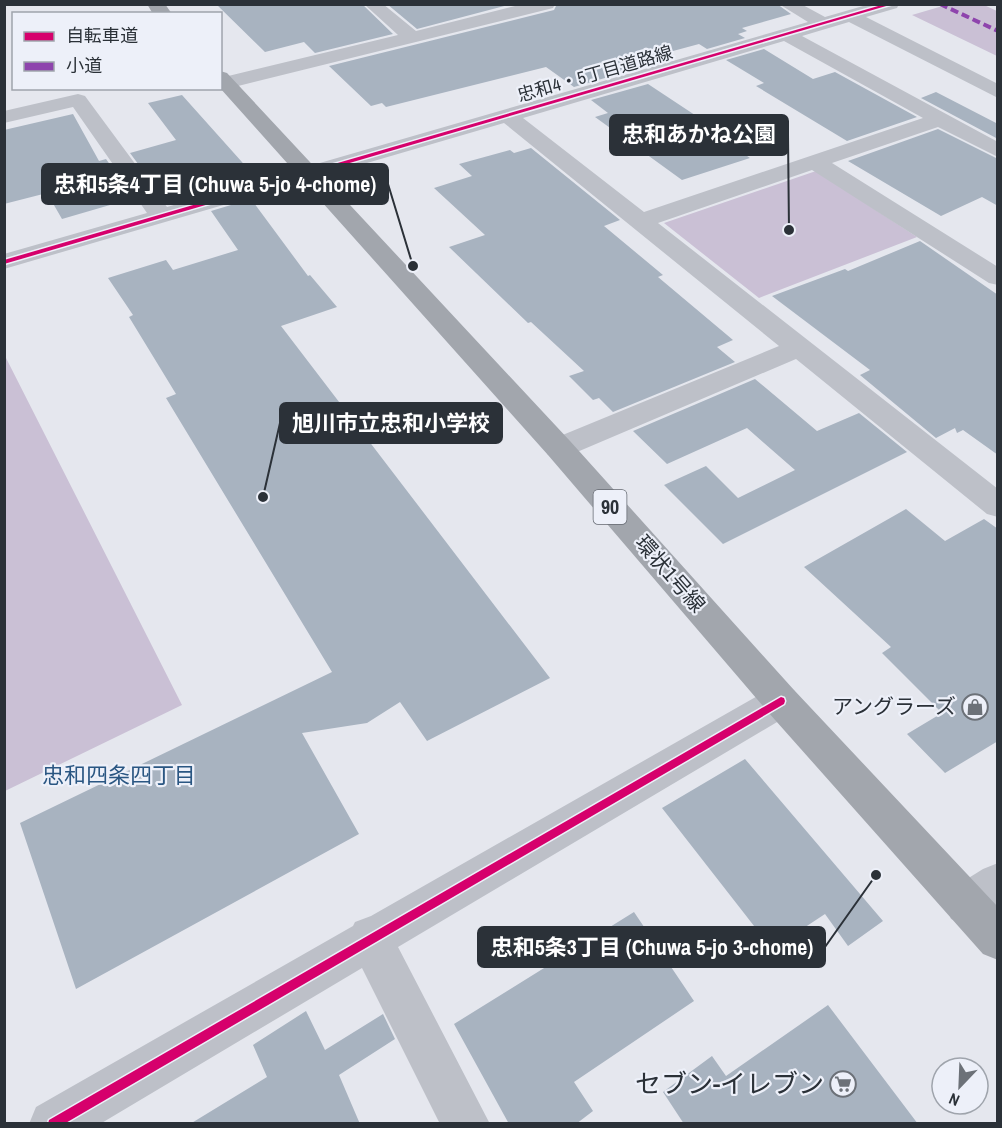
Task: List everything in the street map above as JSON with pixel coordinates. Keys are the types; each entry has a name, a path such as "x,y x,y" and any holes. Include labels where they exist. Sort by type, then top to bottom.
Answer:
{"main road":[{"name":"環状1号線","path":"223,80 559,448 781,701 982,894 998,939"}],"street":[{"path":"372,4 412,37"},
{"path":"223,80 547,4"},
{"path":"788,4 824,24"},
{"name":"忠和4・5丁目道路線","path":"4,262 891,4"},
{"path":"851,16 998,92"},
{"path":"787,34 998,151"},
{"path":"4,117 78,100 161,216"},
{"path":"507,115 998,506"},
{"path":"640,221 940,119"},
{"path":"816,162 998,278"},
{"path":"559,448 801,347"},
{"path":"53,1124 370,937 781,701"},
{"path":"370,937 465,1124"}],"shaded area":[{"path":"946,5 984,5 997,11 997,56 912,15"},
{"path":"816,171 917,237 759,298 664,223"},
{"path":"5,356 182,705 4,791"}],"building":[{"path":"216,4 362,4 393,34 315,53 304,42 265,52"},
{"path":"387,4 512,4 417,29"},
{"path":"557,4 777,4 791,14 742,28 747,31 738,34 745,38 707,49 699,44 621,65 629,71 574,87 546,67 386,107 382,103 371,106 329,66 554,10"},
{"path":"764,49 813,79 835,72 917,117 847,141 756,86 764,83 726,60"},
{"path":"648,84 710,125 704,127 750,158 682,180 595,117 608,113 591,100"},
{"path":"936,92 998,124 998,139 921,98"},
{"path":"182,95 250,171 234,176 239,184 199,195 194,187 170,195 166,189 158,191 130,153 176,140 148,103"},
{"path":"73,114 99,161 106,159 134,198 62,219 47,193 4,204 4,130"},
{"path":"938,129 998,159 998,206 982,197 941,216 848,161"},
{"path":"531,148 620,220 604,226 663,275 658,277 733,340 717,347 735,362 613,412 599,398 593,400 569,376 584,371 531,322 528,323 449,247 485,235 434,188 472,176 459,164 510,150 514,153"},
{"path":"251,199 308,276 310,275 337,307 281,326 550,678 427,741 400,702 367,723 302,733 359,834 76,989 20,823 332,672 166,398 176,394 129,317 133,315 108,278 166,260 173,270 238,250 211,211"},
{"path":"920,241 998,295 998,455 963,430 957,433 955,428 936,438 860,375 870,370 772,296 845,269 848,271"},
{"path":"755,379 817,431 859,413 907,452 723,544 664,485 706,466 738,498 795,470 747,428 667,464 633,431"},
{"path":"906,509 945,541 984,519 998,529 998,741 945,773 907,734 942,713 882,653 891,647 804,567"},
{"path":"745,759 883,921 848,946 825,914 772,949 662,808"},
{"path":"634,912 694,1001 574,1082 593,1111 576,1124 509,1124 454,1024"},
{"path":"828,1005 918,1124 684,1124 663,1092 712,1056 726,1076"},
{"path":"306,1011 325,1050 383,1014 395,1039 339,1075 360,1124 190,1124 267,1077 253,1045"}],"marked path":[{"path":"940,4 998,31"}],"cycle path":[{"path":"4,262 891,4"},
{"path":"53,1124 781,701"}],"place":[{"name":"忠和あかね公園","path":"789,230"},
{"name":"忠和5条4丁目 (Chuwa 5-jo 4-chome)","path":"413,266"},
{"name":"旭川市立忠和小学校","path":"263,497"},
{"name":"アングラーズ","path":"975,707"},
{"name":"忠和5条3丁目 (Chuwa 5-jo 3-chome)","path":"876,875"},
{"name":"セブン-イレブン","path":"843,1084"}],"district":[{"name":"忠和四条四丁目","path":"119,775"}]}
